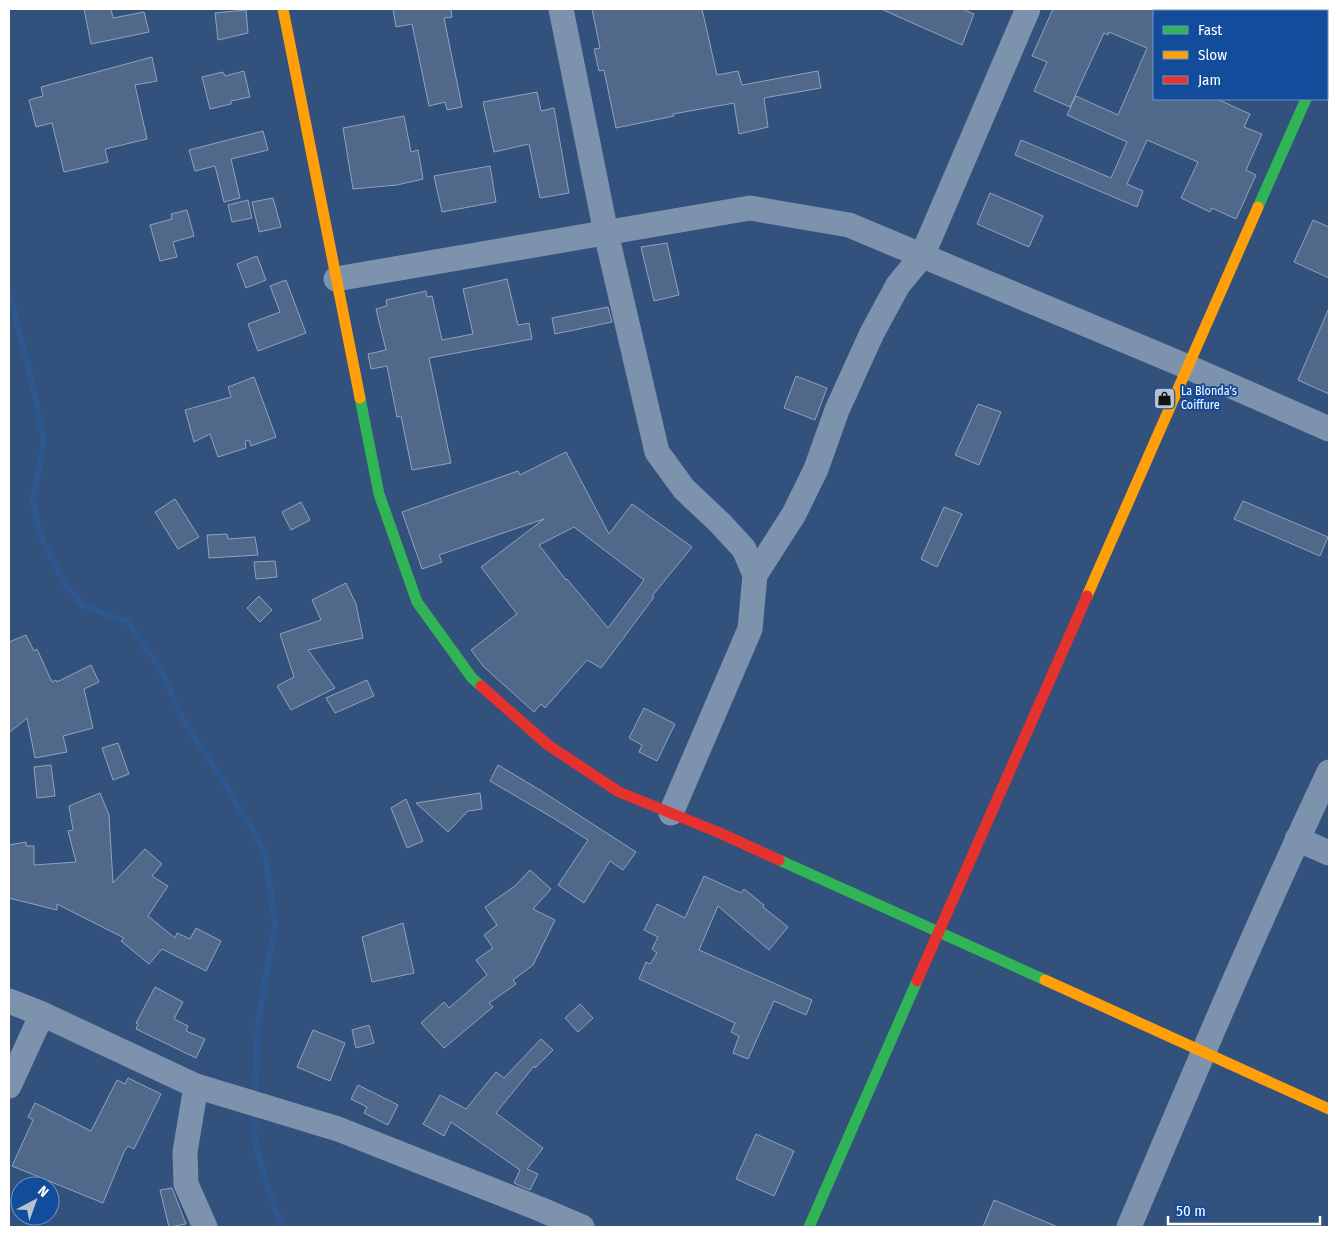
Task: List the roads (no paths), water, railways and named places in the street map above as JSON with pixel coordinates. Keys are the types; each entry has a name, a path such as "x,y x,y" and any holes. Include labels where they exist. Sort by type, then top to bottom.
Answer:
{"street":[{"path":"283,9 379,494 417,602 472,678 548,745 619,792 729,837 1329,1109"},
{"path":"562,9 606,233 657,452 684,490 720,523 744,549 755,575"},
{"path":"671,813 750,629 755,575 794,514 812,478 837,410 872,333 898,285 922,256 1028,9"},
{"path":"810,1227 1306,100"},
{"path":"336,279 750,208 849,225 1188,367 1329,429"},
{"path":"1129,1227 1203,1052 1297,839 1329,772"},
{"path":"1297,839 1329,853"},
{"path":"9,1000 196,1086 338,1129 582,1227"},
{"path":"9,1086 42,1014"},
{"path":"196,1086 185,1152 186,1184 205,1227"}],"waterway":[{"path":"9,292 33,386 44,440 33,498 39,532 62,580 83,606 128,622 159,667 184,721 227,787 265,852 275,924 258,1022 255,1098"},
{"path":"255,1110 254,1138 269,1191 282,1227"}],"place":[{"name":"La Blonda's Coiffure","path":"1165,398"}]}
